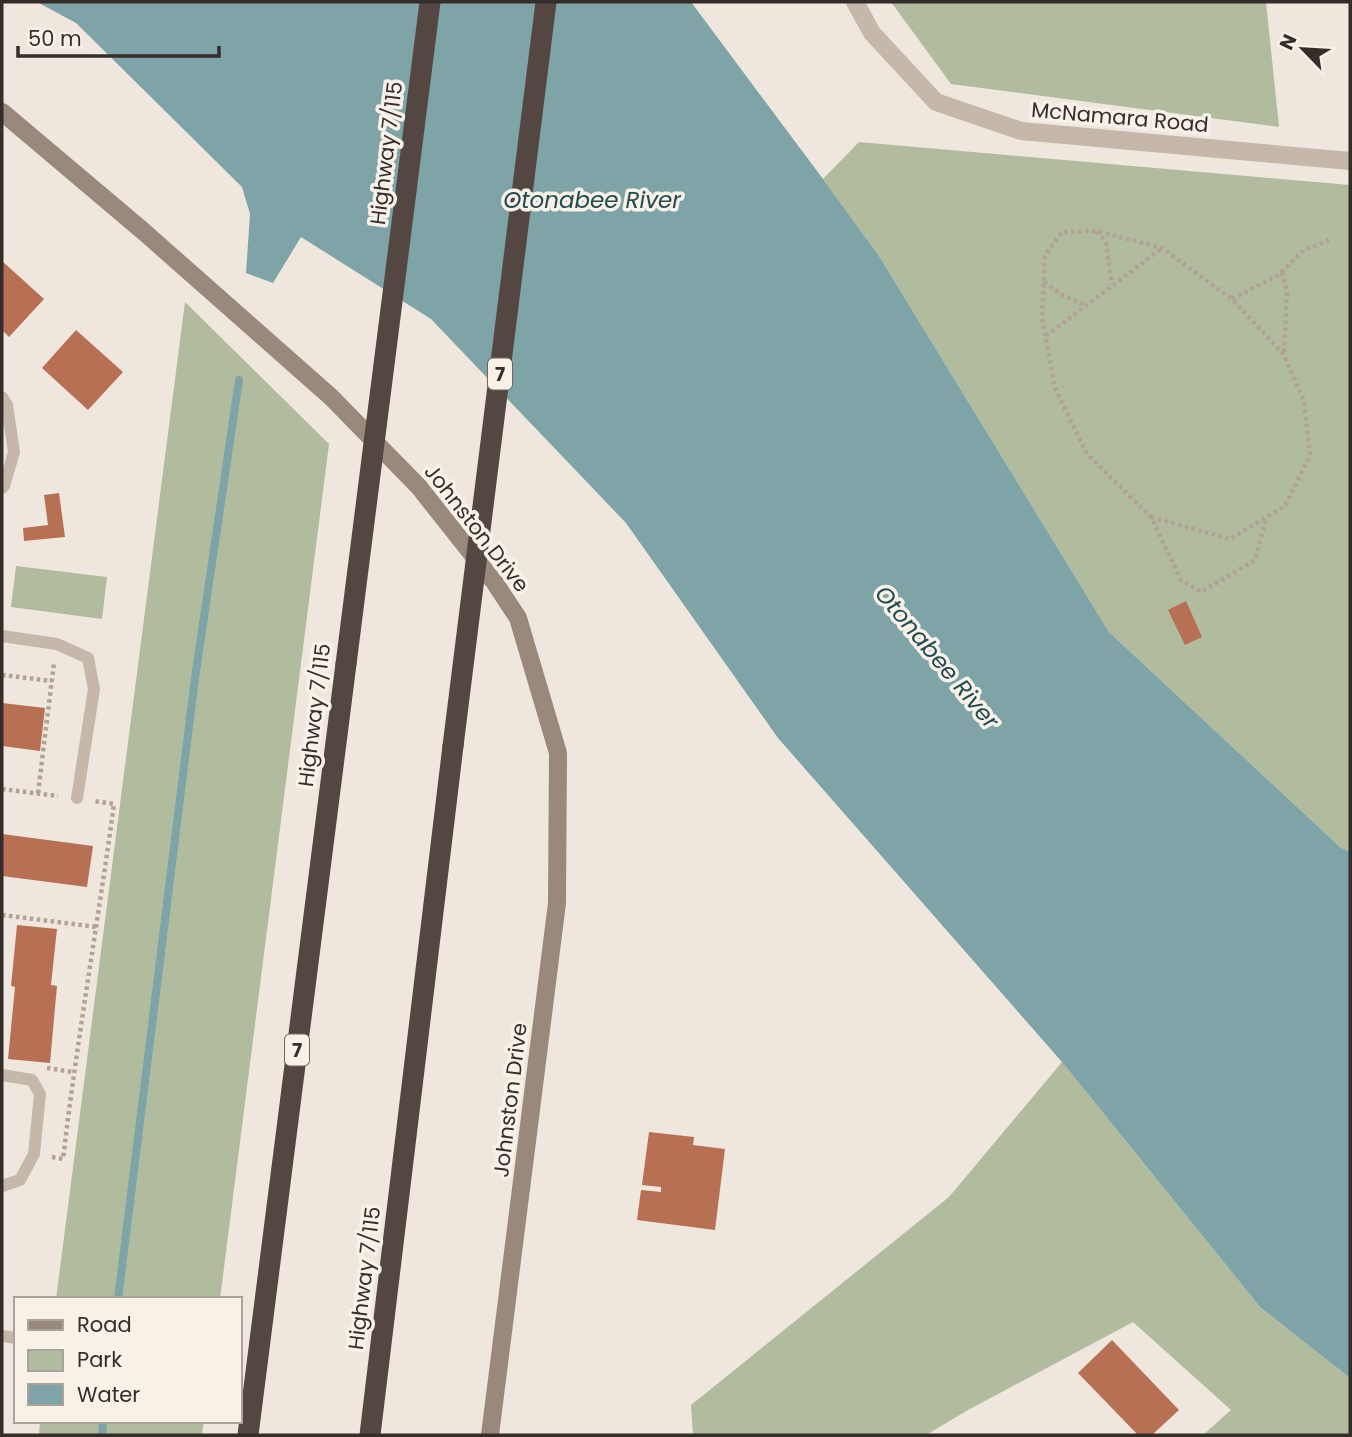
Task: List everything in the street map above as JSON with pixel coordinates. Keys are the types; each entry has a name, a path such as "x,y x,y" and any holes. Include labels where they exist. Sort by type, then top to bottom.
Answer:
{"highway":[{"name":"Highway 7/115","path":"248,1435 430,2"},
{"name":"Highway 7/115","path":"370,1435 547,2"}],"street":[{"name":"McNamara Road","path":"855,2 872,33 936,102 1021,131 1350,161"},
{"name":"Johnston Drive","path":"2,112 143,231 331,397 419,488 495,583 519,618 558,753 557,903 491,1435"}],"lane":[{"path":"2,397 7,405 14,452 2,488"},
{"path":"2,636 57,644 88,658 94,689 77,798"},
{"path":"2,1075 32,1080 40,1094 34,1154 20,1180 2,1186"}],"path":[{"path":"1097,231 1106,243 1112,286"},
{"path":"1151,516 1230,539 1265,518 1285,506 1310,454 1304,401 1284,355 1232,299 1162,248 1097,231 1062,232 1045,256 1042,317 1055,387 1087,454 1151,516 1181,580 1200,592 1255,560 1265,518"},
{"path":"1232,299 1277,276 1304,250 1329,240"},
{"path":"1046,336 1162,248"},
{"path":"1282,271 1287,292 1284,355"},
{"path":"1044,282 1064,296 1086,305"},
{"path":"38,793 57,644"},
{"path":"2,675 52,681"},
{"path":"34,1154 63,1159 114,803"},
{"path":"2,915 97,927"}],"green space":[{"path":"891,2 1266,2 1279,127 951,84"},
{"path":"859,142 1350,185 1350,852 1340,847 1109,632 879,256 823,179"},
{"path":"185,302 329,444 220,1297 56,1297"},
{"path":"16,566 107,577 102,619 11,607"},
{"path":"1062,1062 1260,1307 1350,1378 1350,1435 1203,1435 1231,1410 1133,1322 926,1435 693,1435 691,1405 949,1197"},
{"path":"40,1423 204,1423 202,1435 39,1435"}],"water":[{"name":"Otonabee River","path":"37,2 691,2 879,256 1109,632 1340,847 1350,852 1350,1378 1260,1307 1062,1062 778,738 626,523 431,319 301,237 273,283 246,273 250,214 242,187 76,23"}],"building":[{"path":"2,261 44,299 9,337 2,330"},
{"path":"76,330 123,372 88,410 42,368"},
{"path":"59,493 65,537 24,541 23,528 48,525 44,495"},
{"path":"1186,601 1202,637 1185,645 1168,610"},
{"path":"2,703 45,708 40,751 2,746"},
{"path":"2,834 93,846 87,887 2,876"},
{"path":"17,925 57,929 51,985 57,986 50,1063 8,1059 15,987 11,986"},
{"path":"649,1132 694,1137 693,1145 725,1149 715,1230 637,1220 641,1190 661,1192 661,1187 642,1185"},
{"path":"1112,1340 1179,1410 1152,1435 1138,1435 1078,1373"}],"waterway":[{"path":"118,1297 195,678 239,380"},
{"path":"102,1435 103,1423"}]}
